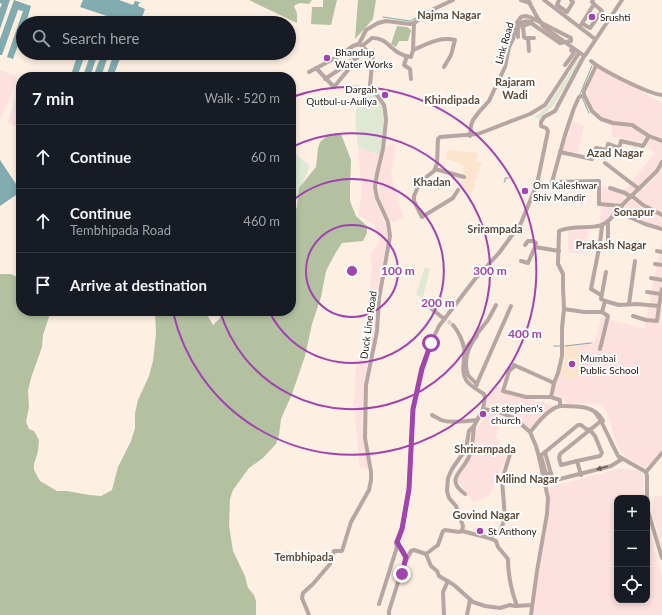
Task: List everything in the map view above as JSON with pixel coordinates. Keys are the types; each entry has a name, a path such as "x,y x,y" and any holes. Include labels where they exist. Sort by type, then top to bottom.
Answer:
{"street":[{"path":"360,45 366,30 378,22 386,21 414,23 434,9 452,0"},
{"path":"521,0 529,2 537,17 547,29 583,55"},
{"path":"544,0 582,25 590,28 602,11 592,2 582,25"},
{"path":"559,0 556,5 567,12 573,4 571,0"},
{"path":"439,326 475,279 499,253 520,223 537,184 548,131 546,128 541,126 541,122 544,117 555,111 583,55 622,0"},
{"name":"Link Road","path":"470,136 473,120 489,101 505,67 516,24 521,17 525,16 535,20"},
{"path":"518,37 517,30 522,22 534,22 535,20 571,38 571,41 560,43 531,23 523,26 524,37 534,38"},
{"path":"411,79 410,69 404,65 408,56 411,56 414,50 414,23"},
{"path":"458,190 453,198 422,216 414,201 414,196 420,182 430,175 435,169 437,164 438,139 440,137 470,136 487,132 530,114 545,105 574,56 573,51 540,27 542,24"},
{"path":"582,25 595,39"},
{"path":"309,72 339,56 353,46 360,45 372,38 381,39 397,53 408,56"},
{"path":"528,38 529,51"},
{"path":"414,50 440,40 455,40 451,55 444,67"},
{"name":"Duck Line Road","path":"309,615 302,598 303,593 330,564 334,550 342,551 351,522 369,490 371,480 365,438 366,386 377,331 379,299 390,236 388,222 377,198 375,187 383,149 386,120 385,110 384,105 370,85 373,55 360,45"},
{"path":"325,79 361,55"},
{"path":"565,65 574,56 583,55"},
{"path":"316,68 334,87 350,68 351,61"},
{"path":"591,61 596,66 651,92 662,95"},
{"path":"596,66 582,96 574,108 552,182 599,181 599,204 622,206"},
{"path":"335,72 341,80"},
{"path":"582,96 592,111 601,119 613,123 632,125 649,136 662,141"},
{"path":"560,152 592,159 596,148 607,150 608,144 619,148 621,141 643,146 649,136"},
{"path":"551,396 562,356 564,274 558,264 559,231 567,228 602,226 608,223 616,211 657,171 662,162"},
{"path":"605,163 639,189"},
{"path":"435,169 464,177"},
{"path":"610,188 625,193 662,215"},
{"path":"616,211 662,230"},
{"path":"608,223 608,241"},
{"path":"602,226 591,289 601,295 601,299 619,304 659,306"},
{"path":"521,261 528,263 536,244 533,240 526,241 524,246"},
{"path":"536,247 559,251"},
{"path":"629,304 634,261"},
{"path":"655,264 662,265"},
{"path":"601,295 606,272"},
{"path":"651,278 662,280"},
{"path":"633,316 646,320 657,320 662,289"},
{"path":"647,292 661,297"},
{"path":"602,312 605,300"},
{"path":"402,574 405,555 397,542 403,524 409,489 413,409 422,369 442,317 427,305"},
{"path":"476,386 465,379 463,363 465,349 488,320 496,305"},
{"path":"476,386 511,306"},
{"path":"564,309 584,312 602,312 608,316 600,349"},
{"path":"453,325 465,349"},
{"path":"465,494 458,489 455,481 456,475 470,455 474,426 483,409 485,397 468,375 466,359 471,345 477,336"},
{"path":"554,383 513,365 508,372 503,390 526,397 551,396 560,400 560,406"},
{"path":"530,432 548,413 557,407 586,407 599,414 618,456 646,472 648,476 647,495"},
{"path":"483,409 496,411 514,418 530,432 551,473 553,481"},
{"path":"432,415 441,420 448,421 461,422 477,420"},
{"path":"541,454 578,425 581,425 590,430 595,436 601,454 561,465 559,463 559,456 590,430 602,421"},
{"path":"462,531 463,526 456,506 449,498 447,491 448,478 452,468 464,452 469,430 474,426"},
{"path":"489,538 501,529 504,524 505,518 502,480 511,452"},
{"path":"646,472 657,461 662,453"},
{"path":"531,615 547,514 548,498 544,483 541,454"},
{"path":"544,483 581,475 611,466 622,459"},
{"path":"577,461 581,475"},
{"path":"650,518 662,558"},
{"path":"379,604 397,547 396,536 403,524"},
{"path":"426,554 438,545 443,531 462,531 496,541 498,547 508,559 508,577 512,594 517,606"},
{"path":"389,615 389,610 402,574 411,551 414,550 426,554 439,576 462,591 470,600 485,606 500,608 510,605 532,606"},
{"path":"444,615 443,592 448,581"},
{"path":"467,615 470,600"}],"shaded area":[{"path":"599,68 662,103 662,139 635,125 604,118 592,108 587,98 587,90 594,73"},
{"path":"0,70 16,76 16,79 2,118 0,117"},
{"path":"16,97 16,126 7,123"},
{"path":"572,122 584,126 578,153 563,150"},
{"path":"611,124 635,128 652,140 662,143 662,159 655,171 611,218 600,224 602,186 623,192 655,153 642,142 612,137"},
{"path":"396,144 391,175 403,216 396,222 392,222 386,214 379,198 379,175 387,145"},
{"path":"358,147 381,155 374,177 374,193 375,202 385,223 388,234 376,301 375,329 364,380 363,421 370,469 360,468 354,405 356,365 366,329 372,267 370,255 379,242 375,225 358,215 362,190"},
{"path":"448,150 477,153 476,161 482,163 471,194 461,188 464,165 446,159"},
{"path":"662,168 662,228 620,211 657,176"},
{"path":"589,230 585,253 568,253 568,231"},
{"path":"662,239 662,450 653,462 645,467 626,457 618,447 606,410 602,406 589,403 566,404 564,398 553,394 558,373 575,380 582,370 577,344 595,342 601,317 644,329"},
{"name":"Mumbai Public School","path":"577,345 582,370 575,380 558,373 565,358 564,346"},
{"path":"492,387 502,387 501,392 555,406 529,429 517,418 497,407 485,407 488,391"},
{"path":"492,412 501,416 496,436 506,459 489,496 473,502 456,478 469,458 474,435 486,413"},
{"path":"622,468 638,471 643,475 644,495 614,495 614,603 650,603 650,532 662,577 662,615 534,615 549,515 550,487"},
{"path":"654,496 662,496 662,546 653,515"}],"green space":[{"path":"249,0 312,0 309,4 300,3 295,5 294,7 297,13 297,23 296,16 282,16"},
{"path":"323,0 337,0 331,25 311,24 312,7 323,7"},
{"path":"358,0 376,0 373,19 355,39"},
{"path":"397,26 407,27 411,30 408,41 399,41 396,47 391,44"},
{"path":"579,58 581,59 554,105 539,119 535,117 548,106"},
{"path":"374,94 382,106 384,113 381,155 358,147 356,114 358,105 363,100"},
{"path":"336,133 341,134 351,160 350,201 356,216 367,226 367,233 363,241 342,243 326,271 321,297 312,324 305,356 292,394 281,419 276,444 263,458 249,468 233,490 230,499 229,525 233,551 245,576 248,588 254,595 256,601 256,615 0,615 0,274 11,274 16,276 16,316 49,316 43,335 42,347 28,391 29,407 26,422 29,429 34,431 39,440 34,470 40,481 57,491 101,496 112,490 118,467 131,441 135,428 135,413 138,400 149,376 153,361 156,334 155,316 208,316 213,325 220,318 220,316 296,316 296,209 299,188 316,167 320,142 327,136"},
{"path":"296,154 310,166 296,199"},
{"path":"425,267 430,269 423,297 416,295"}],"water":[{"path":"0,0 10,0 0,29 0,8 2,4 0,3"},
{"path":"14,0 31,6 28,16 21,16 23,11 18,10 2,55 0,55 0,39"},
{"path":"83,0 119,0 133,5 135,1 132,0 142,3 139,3 138,6 145,9 142,16 107,16 80,7"},
{"path":"16,31 16,51 13,59 7,57"},
{"path":"76,60 83,60 79,72 72,72"},
{"path":"89,60 96,60 92,72 84,72"},
{"path":"99,60 107,60 103,72 95,72"},
{"path":"112,60 119,60 115,72 108,72"},
{"path":"0,160 16,184 16,195 0,206"}],"waterway":[{"path":"383,17 410,21 418,17"},
{"path":"580,94 592,66"},
{"path":"582,97 589,113"},
{"path":"504,182 505,178 509,178"},
{"path":"565,346 591,343"},
{"path":"554,346 560,346"}],"tunnel":[{"path":"443,318 453,325"}],"place":[{"name":"Srushti","path":"592,17"},
{"name":"Bhandup Water Works","path":"327,58"},
{"name":"Dargah Qutbul-u-Auliya","path":"385,95"},
{"name":"Om Kaleshwar Shiv Mandir","path":"525,191"},
{"name":"Mumbai Public School","path":"572,364"},
{"name":"st stephen's church","path":"483,414"},
{"name":"St Anthony","path":"480,531"}],"district":[{"name":"Najma Nagar","path":"449,15"},
{"name":"Rajaram Wadi","path":"515,88"},
{"name":"Khindipada","path":"452,100"},
{"name":"Azad Nagar","path":"615,153"},
{"name":"Khadan","path":"432,182"},
{"name":"Sonapur","path":"634,212"},
{"name":"Srirampada","path":"495,229"},
{"name":"Prakash Nagar","path":"611,245"},
{"name":"Shrirampada","path":"485,449"},
{"name":"Milind Nagar","path":"527,479"},
{"name":"Govind Nagar","path":"486,515"},
{"name":"Tembhipada","path":"304,557"}],"route":[{"path":"402,574 406,557 397,542 402,529 409,489 413,409 422,369 431,343"}]}
